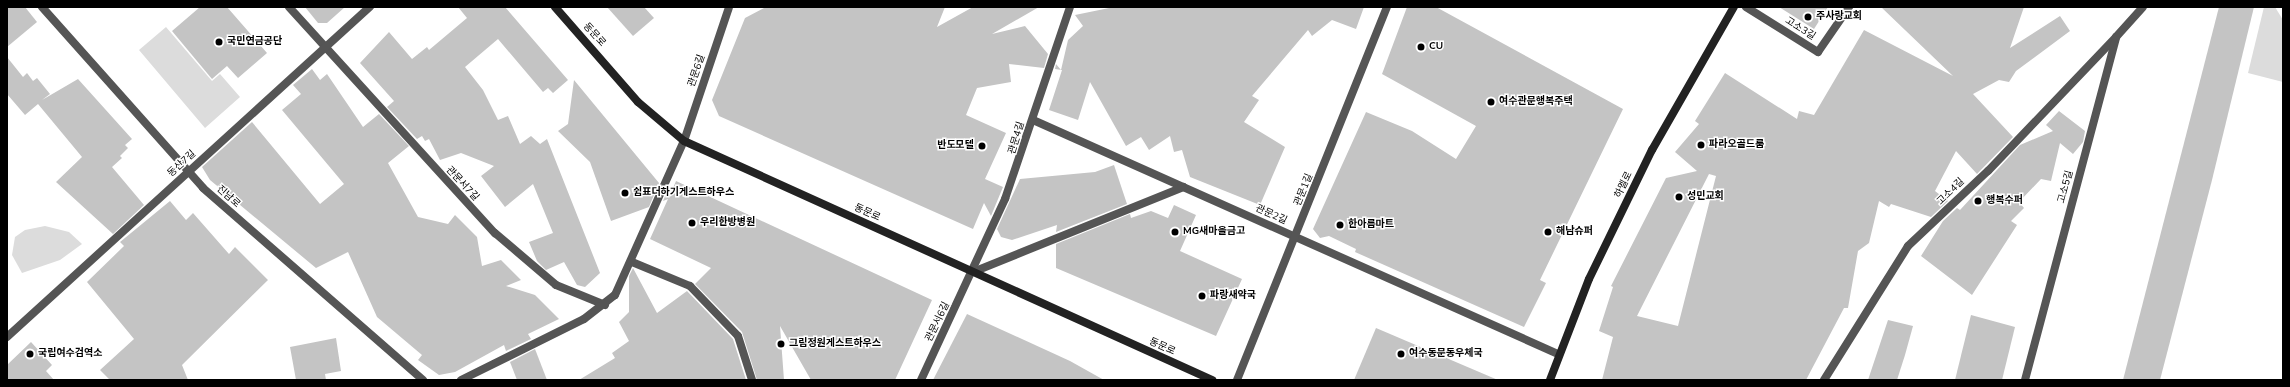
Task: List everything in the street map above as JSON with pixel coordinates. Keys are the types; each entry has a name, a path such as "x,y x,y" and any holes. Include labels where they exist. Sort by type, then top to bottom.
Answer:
{"street":[{"name":"진남로","path":"42,7 188,172 424,380"},
{"name":"관문서7길","path":"289,7 495,234 556,285 605,305"},
{"name":"동산7길","path":"7,337 370,7"},
{"name":"동문로","path":"556,7 638,102 684,141 1212,380"},
{"name":"관문6길","path":"684,141 729,7"},
{"name":"관문4길","path":"973,272 1020,161 1070,7"},
{"name":"관문1길","path":"1237,380 1296,237 1387,7"},
{"name":"하멜로","path":"1550,380 1558,354 1589,279 1652,150 1734,7"},
{"name":"고소3길","path":"1746,7 1818,52 1849,7"},
{"name":"고소5길","path":"2025,380 2116,37 2143,7"},
{"name":"고소4길","path":"1824,380 1908,246 1988,171 2116,37"},
{"name":"관문2길","path":"1033,120 1558,354"},
{"path":"462,380 605,305 619,289 684,141"},
{"path":"973,272 1183,187"},
{"path":"632,262 690,286 738,336 752,380"},
{"name":"관문서6길","path":"921,380 973,272"}],"shaded area":[{"path":"2264,7 2275,7 2283,20 2283,82 2248,73"},
{"path":"166,27 212,81 220,74 240,97 205,128 139,50"},
{"path":"45,226 69,232 82,244 60,260 22,273 12,255 15,237 25,230"}],"building":[{"path":"7,7 25,7 37,22 7,47"},
{"name":"국민연금공단","path":"200,7 227,7 267,53 238,78 227,66 212,79 172,31"},
{"path":"305,7 345,7 327,23 318,23"},
{"path":"458,7 505,7 568,80 553,93 548,88 543,92 498,39 465,67 483,90 498,120 508,116 520,144 531,136 540,144 547,139 600,273 585,287 577,285 564,262 546,270 537,261 529,242 553,233 533,184 505,207 481,176 494,166 461,153 440,160 429,139 425,141 422,136 417,139 387,107 394,101 360,63 389,32 412,59 427,47 429,50 467,18"},
{"path":"607,7 644,7 654,18 633,36"},
{"path":"766,7 945,7 937,27 973,7 1039,7 992,34 1025,26 1048,54 1044,68 1009,64 1011,82 977,88 966,115 1006,133 985,179 1003,187 991,216 984,203 973,229 719,116 712,100 745,18"},
{"path":"1114,7 1364,7 1356,29 1332,20 1312,36 1308,30 1252,96 1259,100 1244,122 1285,147 1260,205 1190,177 1182,150 1174,152 1170,136 1149,150 1141,137 1126,146 1090,82 1078,120 1049,110 1068,40 1083,26 1075,15"},
{"path":"1407,7 1436,7 1623,109 1540,280 1546,283 1524,327 1355,252 1356,249 1329,236 1320,238 1313,229 1366,112 1412,131 1456,159 1476,126 1382,74"},
{"name":"주사랑교회","path":"1779,7 1828,7 1814,29"},
{"path":"1881,7 2024,7 2010,48 2060,16 2070,31 2016,71 2009,82 1999,80 1973,94 2013,137 1977,174 1956,151 1935,191 1948,201 1931,217 1891,204 1889,207 1879,201 1869,243 1858,251 1848,308 1844,308 1806,380 1602,380 1613,337 1599,331 1613,287 1611,286 1666,178 1697,171 1675,152 1699,124 1695,121 1725,73 1797,119 1799,111 1814,115 1864,30 1953,76","holes":["1709,174 1716,176 1678,326 1637,316"]},
{"path":"2219,7 2254,7 2212,180 2160,380 2123,380"},
{"path":"7,57 23,77 27,73 33,81 37,78 50,94 42,100 78,79 132,139 125,145 128,148 120,156 122,158 112,167 144,205 113,234 56,182 82,157 38,104 25,115 7,94"},
{"path":"1056,64 1061,70 1055,69"},
{"path":"312,69 320,80 327,74 363,127 379,114 409,146 388,163 418,217 448,224 455,215 477,237 482,266 501,260 521,280 506,286 535,295 559,319 528,334 531,339 506,351 504,345 455,372 439,375 418,360 422,355 377,317 348,252 316,268 210,180 202,167 252,122 320,204 344,184 282,110 301,94 293,85"},
{"path":"574,80 659,183 649,207 611,221 590,162 558,131 568,124"},
{"path":"2059,111 2085,131 2083,142 2073,154 2060,143 2051,181 2041,179 2019,202 2024,208 2011,221 2017,225 1972,295 1921,256 1943,221 1957,208 1960,210 2020,145 2053,131 2046,125"},
{"path":"1114,165 1127,204 1056,232 1057,225 1012,240 1001,237 997,229 1020,179 1095,172"},
{"path":"676,181 932,300 895,380 811,380 780,326 784,380 757,380 742,332 695,284 711,268 650,239 668,199 663,201 667,192 670,195"},
{"path":"170,201 186,220 193,213 229,254 235,247 268,280 182,365 188,380 110,380 100,370 134,339 87,282 124,246 120,242"},
{"path":"1174,205 1196,215 1180,251 1242,279 1216,336 1056,268 1056,244 1130,214 1131,218 1151,211 1168,218"},
{"path":"633,268 657,313 687,291 733,339 746,380 579,380 615,358 612,353 629,341 619,322 629,312 629,276"},
{"path":"967,314 1070,361 1104,380 933,380"},
{"path":"1971,315 2015,327 2002,380 1955,380"},
{"path":"1888,320 1913,326 1897,380 1868,380"},
{"name":"여수동문동우체국","path":"1376,328 1498,380 1354,380"},
{"path":"336,338 341,371 325,374 326,380 296,380 290,347"},
{"name":"국립여수검역소","path":"31,342 52,365 46,371 54,380 7,380 7,365"},
{"path":"535,349 547,380 517,380 510,362"}],"place":[{"name":"주사랑교회","path":"1808,17"},
{"name":"국민연금공단","path":"219,42"},
{"name":"CU","path":"1421,47"},
{"name":"여수관문행복주택","path":"1491,102"},
{"name":"파라오골드룸","path":"1701,145"},
{"name":"반도모텔","path":"982,146"},
{"name":"쉼표더하기게스트하우스","path":"625,193"},
{"name":"성민교회","path":"1679,197"},
{"name":"행복수퍼","path":"1978,201"},
{"name":"우리한방병원","path":"692,223"},
{"name":"한아름마트","path":"1340,225"},
{"name":"MG새마을금고","path":"1175,232"},
{"name":"해남슈퍼","path":"1548,232"},
{"name":"파랑새약국","path":"1202,296"},
{"name":"그림정원게스트하우스","path":"781,344"},
{"name":"국립여수검역소","path":"30,354"},
{"name":"여수동문동우체국","path":"1401,354"}]}
